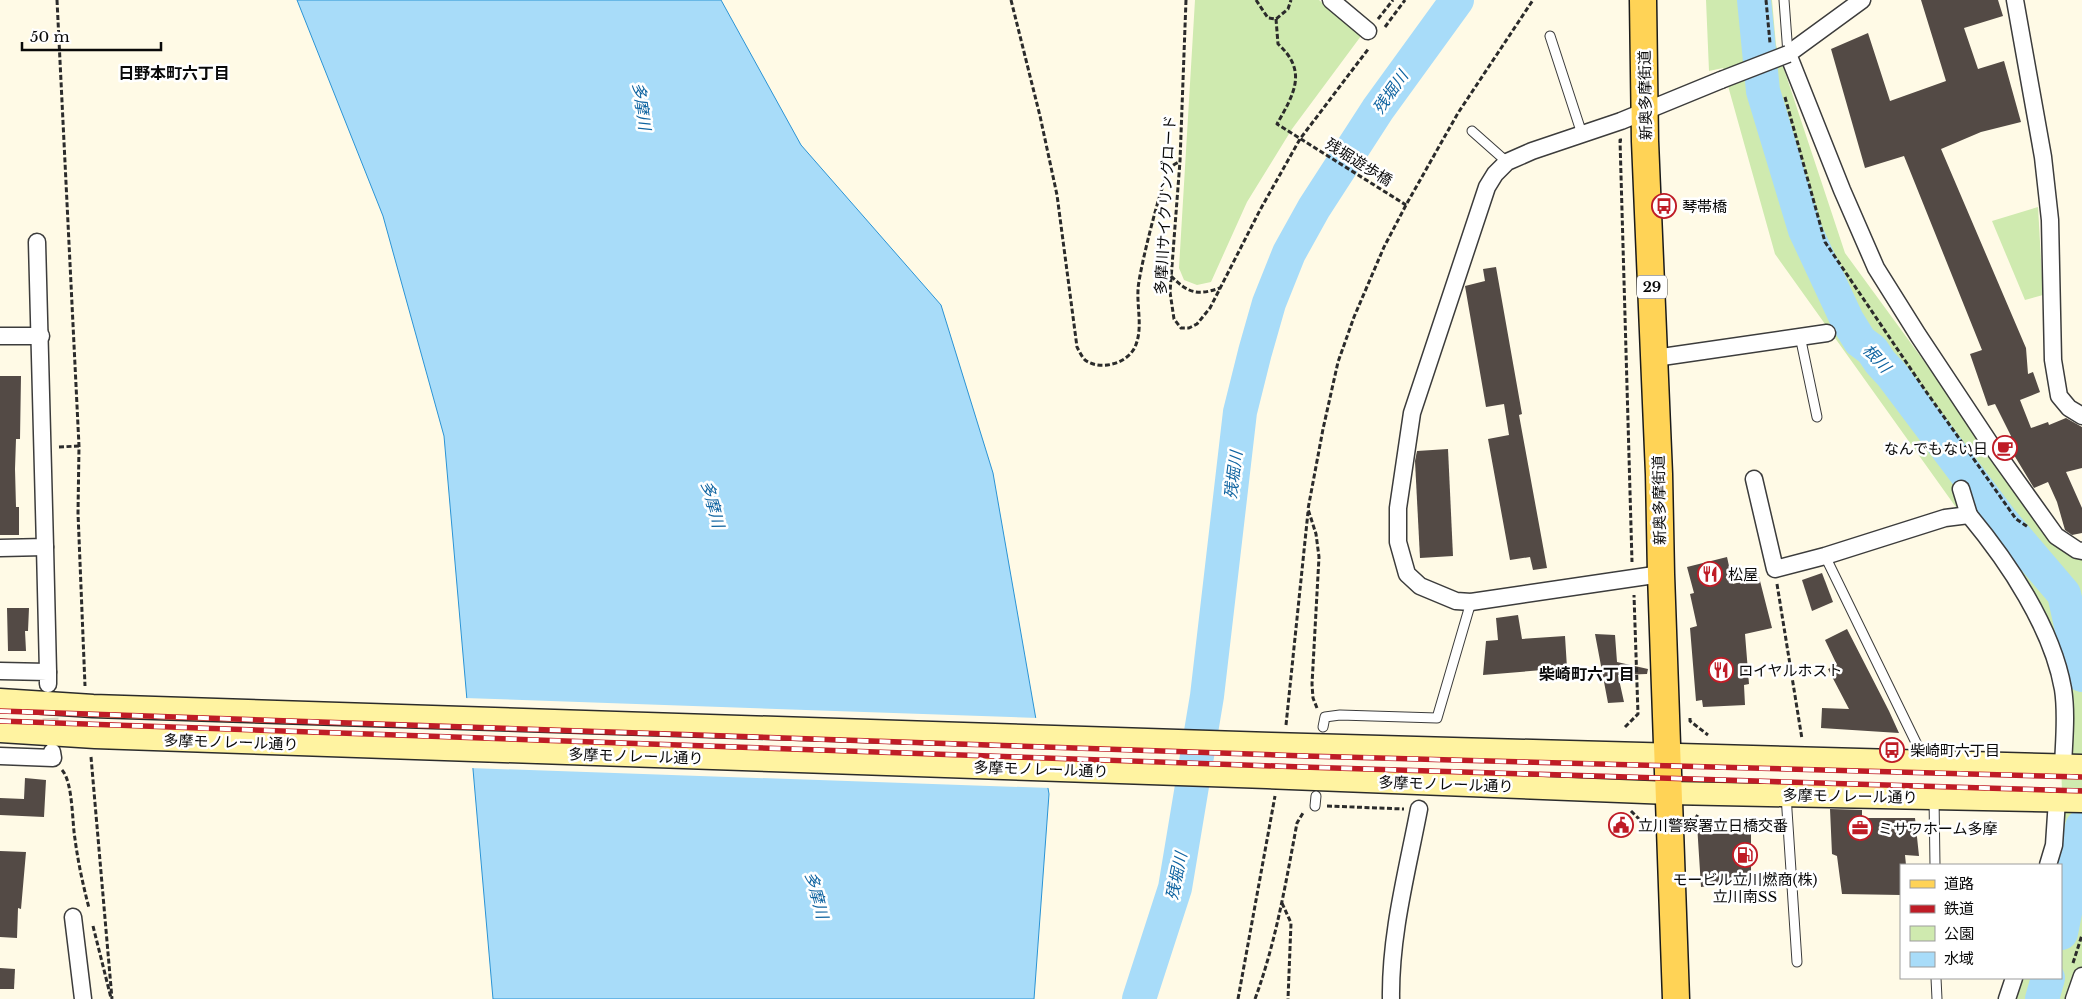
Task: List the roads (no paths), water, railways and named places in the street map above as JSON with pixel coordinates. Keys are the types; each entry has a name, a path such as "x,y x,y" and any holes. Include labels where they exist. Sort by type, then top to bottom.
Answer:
{"main road":[{"name":"新奥多摩街道","path":"1643,0 1645,110 1676,999"},
{"name":"多摩モノレール通り","path":"0,700 89,699 1278,737 1668,754 2070,766"},
{"name":"多摩モノレール通り","path":"0,731 92,743 1272,783 2068,801"}],"street":[{"path":"1330,0 1374,36"},
{"path":"1661,574 1471,602 1456,601 1420,586 1408,574 1398,542 1398,508 1412,412 1487,187 1495,174 1507,162 1788,54 1862,0"},
{"path":"2015,0 2043,157 2050,220 2054,369 2059,396 2069,408 2082,416"},
{"path":"1788,54 1842,190 1876,268 1991,445 2056,536 2077,550 2082,551"},
{"path":"0,671 48,678 37,242"},
{"path":"1655,358 1827,333"},
{"path":"0,336 40,336"},
{"path":"1754,479 1775,569 1825,556 1945,518 1969,515"},
{"path":"1961,489 1969,515 1992,543 2022,589 2054,652 2063,698 2070,766"},
{"path":"0,548 45,547"},
{"path":"0,756 52,755"},
{"path":"2048,864 2068,801"},
{"path":"1391,999 1394,941 1419,809"},
{"path":"73,917 83,999"},
{"path":"2074,999 2082,976"},
{"path":"2007,999 2014,979"}],"lane":[{"path":"1784,0 1788,54"},
{"path":"1550,36 1582,134"},
{"path":"1472,131 1507,162"},
{"path":"1800,336 1817,417"},
{"path":"1825,556 1925,761"},
{"path":"1323,727 1325,717 1340,715 1437,718 1471,602"},
{"path":"1786,794 1797,962"},
{"path":"1934,798 1935,864"},
{"path":"1936,979 1937,999"}],"water":[{"name":"多摩川","path":"297,0 721,0 801,145 941,305 993,473 1049,794 1034,999 493,999 444,436 383,216"}],"waterway":[{"name":"残堀川","path":"1139,999 1175,888 1207,696 1240,412 1269,303 1289,253 1314,208 1378,109 1457,0"},
{"name":"根川","path":"1754,0 1763,91 1805,230 1847,320 1860,341 1872,350 1892,375 2001,520 2064,594 2082,675"},
{"name":"根川","path":"2062,928 2082,827"},
{"name":"根川","path":"2042,999 2048,979"}],"tunnel":[{"path":"49,694 52,744"}],"railway":[{"path":"0,711 1305,756 2082,777"},
{"path":"0,721 1302,767 2082,791"}],"place":[{"name":"琴帯橋","path":"1664,206"},
{"name":"なんでもない日","path":"2005,448"},
{"name":"松屋","path":"1710,574"},
{"name":"ロイヤルホスト","path":"1721,670"},
{"name":"柴崎町六丁目","path":"1892,750"},
{"name":"立川警察署立日橋交番","path":"1621,825"},
{"name":"ミサワホーム多摩","path":"1860,828"},
{"name":"モービル立川燃商(株) 立川南SS","path":"1745,855"}],"district":[{"name":"日野本町六丁目","path":"174,73"},
{"name":"柴崎町六丁目","path":"1587,674"}]}
